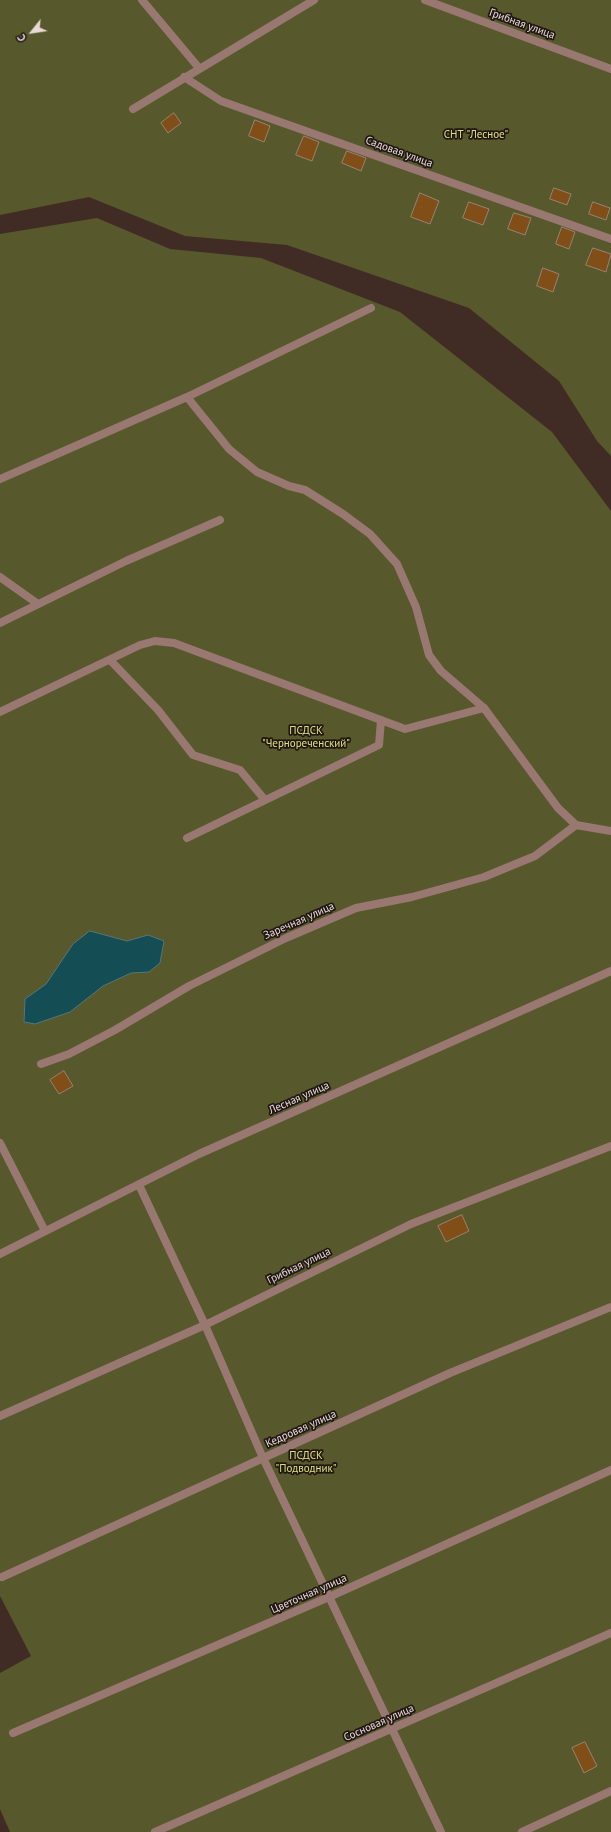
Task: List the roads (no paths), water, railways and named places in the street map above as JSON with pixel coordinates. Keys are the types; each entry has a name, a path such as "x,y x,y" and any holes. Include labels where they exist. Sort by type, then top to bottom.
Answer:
{"street":[{"path":"142,0 199,68"},
{"path":"134,109 184,77 314,0"},
{"name":"Грибная улица","path":"426,0 611,69"},
{"name":"Садовая улица","path":"184,77 221,101 611,239"},
{"path":"0,479 187,397 371,308"},
{"path":"187,397 229,449 258,472 289,486 305,490 343,514 370,534 397,564 416,607 429,655 441,671 484,708 558,808 576,825 611,830"},
{"path":"0,623 126,561 220,520"},
{"path":"0,578 38,604"},
{"path":"0,712 140,646 155,641 174,643 405,729 484,708"},
{"path":"110,660 158,710 193,755 240,770 265,800"},
{"path":"187,838 379,745 381,720"},
{"name":"Заречная улица","path":"41,1064 69,1054 216,972 314,926 356,908 412,897 484,877 536,856 576,825"},
{"name":"Лесная улица","path":"0,1254 199,1154 611,971"},
{"path":"0,1143 45,1231"},
{"name":"Грибная улица","path":"0,1416 205,1325 411,1224 611,1146"},
{"path":"139,1185 205,1325 263,1458 441,1832"},
{"name":"Кедровая улица","path":"2,1577 450,1373 611,1307"},
{"name":"Цветочная улица","path":"13,1733 329,1597 611,1470"},
{"name":"Сосновая улица","path":"155,1832 611,1633"},
{"path":"522,1832 611,1791"}],"water":[{"path":"90,931 127,941 148,935 164,941 160,963 149,972 131,973 103,986 70,1012 35,1024 24,1022 25,999 46,984 73,944"}],"park label":[{"name":"СНТ \"Лесное\"","path":"476,135"},
{"name":"ПСДСК \"Чернореченский\"","path":"306,737"},
{"name":"ПСДСК \"Подводник\"","path":"306,1462"}]}
